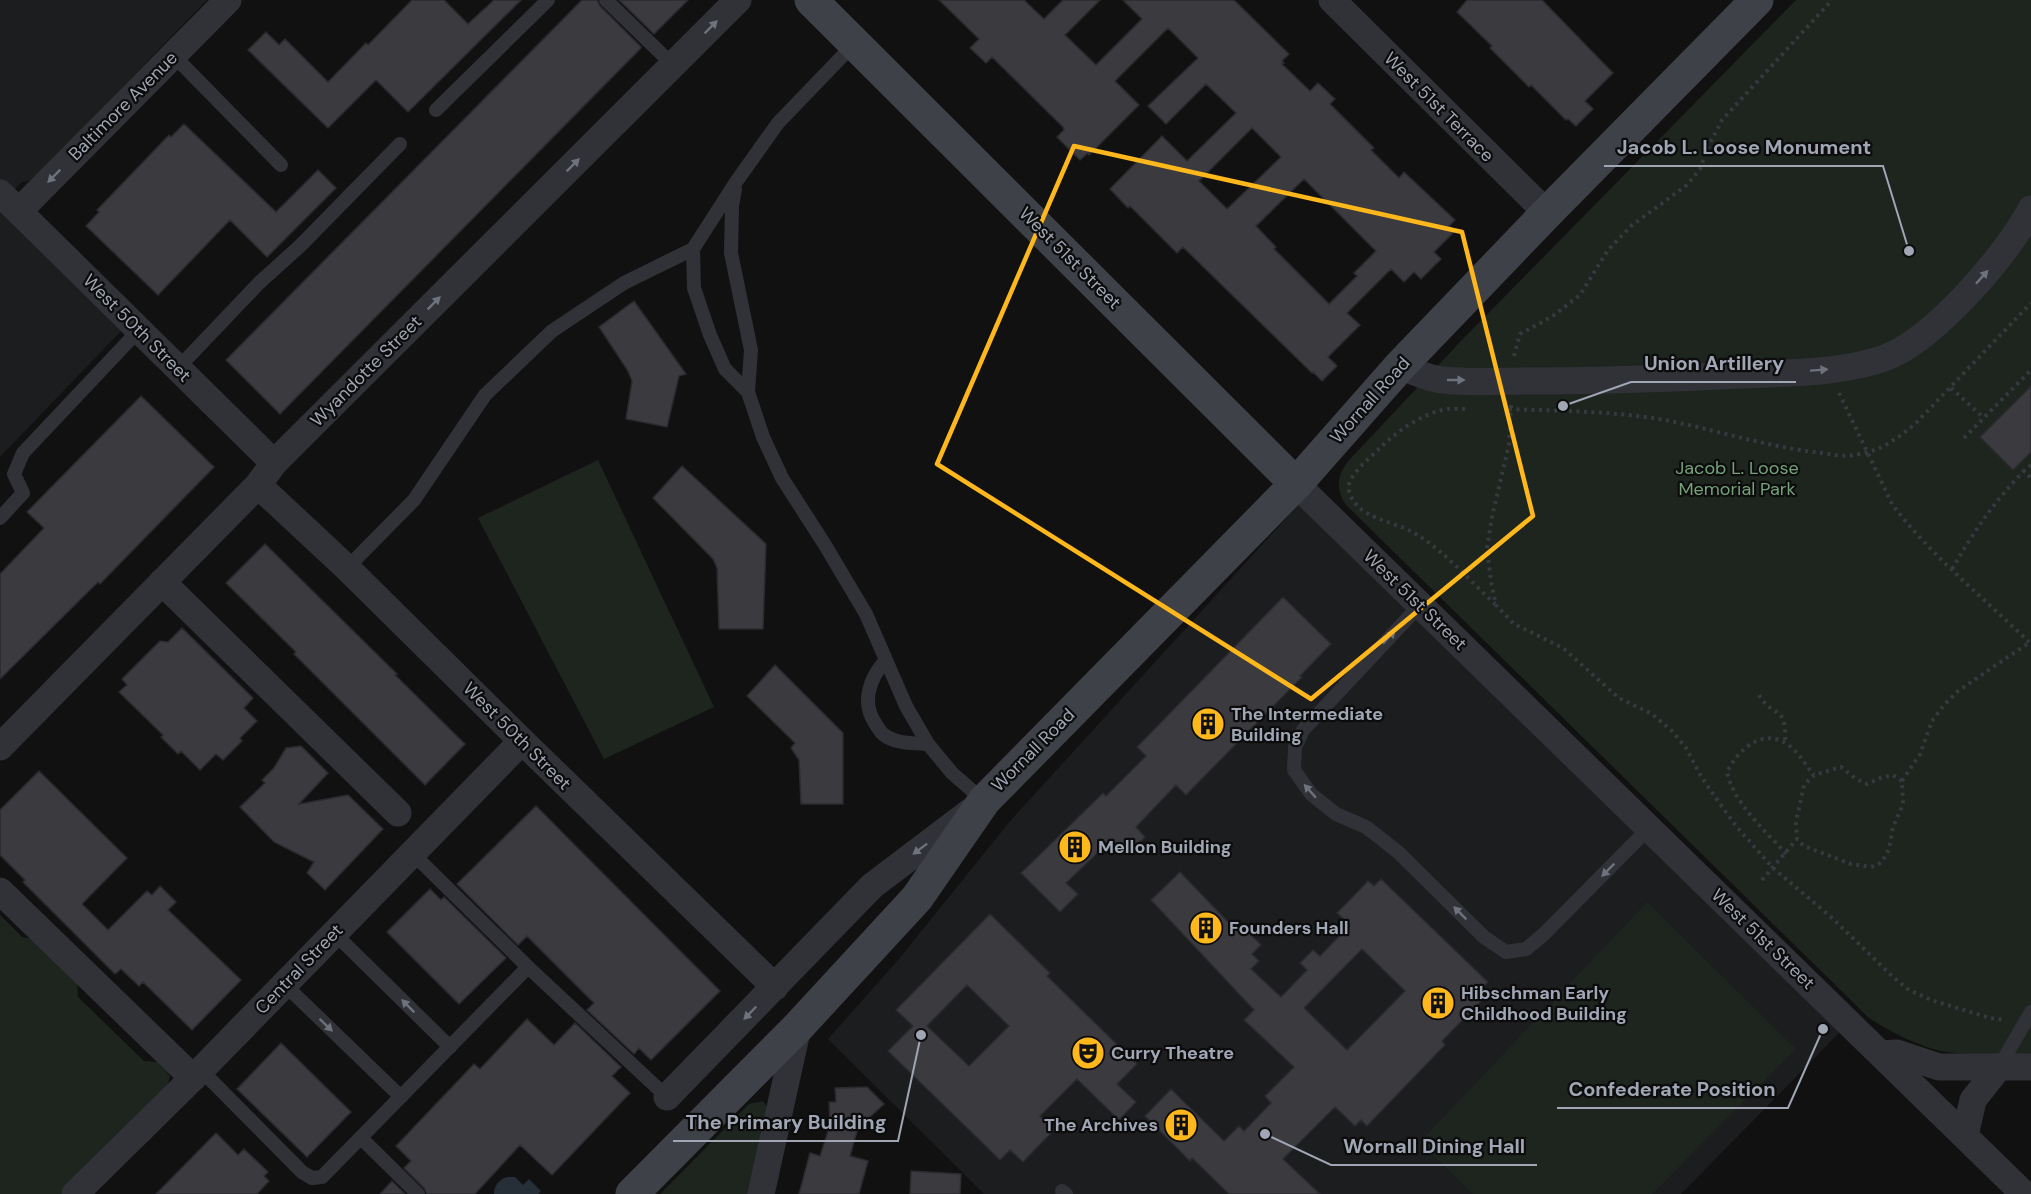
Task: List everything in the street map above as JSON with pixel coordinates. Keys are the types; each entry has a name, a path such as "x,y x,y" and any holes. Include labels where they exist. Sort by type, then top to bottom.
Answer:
{"main road":[{"name":"West 51st Street","path":"811,0 1296,484"},
{"name":"Wornall Road","path":"632,1194 798,1027 917,898 984,801 1296,484 1400,366 1757,0"}],"street":[{"name":"Baltimore Avenue","path":"9,202 173,55 228,0"},
{"name":"Wyandotte Street","path":"0,747 258,485 274,463 738,0"},
{"name":"West 51st Terrace","path":"1332,0 1547,213"},
{"name":"West 50th Street","path":"9,202 274,463"},
{"path":"1400,366 1441,380 1636,380 1828,370 1886,357 1902,350 1959,303 1988,270 2024,223 2031,209"},
{"name":"West 51st Street","path":"1296,484 2024,1194"},
{"name":"West 50th Street","path":"258,485 347,568 775,987"},
{"path":"162,582 398,813"},
{"name":"Central Street","path":"75,1194 197,1074 522,741"},
{"name":"Wornall Road","path":"667,1097 872,886 984,801"},
{"path":"0,891 197,1074"},
{"path":"761,1194 798,1027"},
{"path":"1881,1054 1897,1053 1939,1067 2031,1067"},
{"path":"1965,1136 1972,1100 1999,1067"}],"lane":[{"path":"436,110 548,0"},
{"path":"606,0 673,65"},
{"path":"347,568 414,500 485,395 552,331 624,283 693,249 736,182 778,123 855,43"},
{"path":"173,55 281,165"},
{"path":"178,368 259,283 300,246 400,144"},
{"path":"736,182 732,207 731,253 751,351 748,392 763,437 782,478 866,614 906,705 928,744 952,773 984,801"},
{"path":"693,249 694,288 710,335 725,369 748,392"},
{"path":"0,518 23,493 14,474 23,453 139,330"},
{"path":"1420,605 1303,730 1295,747 1294,770 1311,794 1336,814 1366,827 1398,852 1484,937 1506,952 1526,949 1544,934 1649,828"},
{"path":"886,660 875,672 869,690 869,714 883,734 902,743 928,744"},
{"path":"412,853 528,967 667,1097"},
{"path":"334,933 450,1047"},
{"path":"197,1074 302,1172 312,1178 322,1177 528,967"},
{"path":"284,984 400,1097"},
{"path":"1999,1067 2028,1017"},
{"path":"361,1138 418,1194"}],"path":[{"path":"1513,381 1515,347 1520,334 1553,316 1580,295 1608,250 1631,226 1687,185 1700,169 1707,149 1722,120 1832,0"},
{"path":"1501,409 1607,413 1658,419 1799,450 1842,456 1869,452 1897,439 1951,388 2031,303"},
{"path":"1797,839 1804,846 1851,864 1871,867 1882,862 1889,849 1893,827 1903,804 1902,781 1920,754 1932,721 1958,691 2030,643 1952,569 1892,504 1828,370"},
{"path":"1964,438 2031,370"},
{"path":"1951,388 1984,418"},
{"path":"1473,409 1444,410 1409,425 1392,436 1355,472 1348,482 1349,490 1357,505 1365,513 1415,533 1431,545 1514,624 1563,648 1619,698 1652,714 1672,731 1686,748 1702,778 1736,826 1773,868 1831,917 1876,962 1909,990 1931,1000 1990,1018 2028,1017"},
{"path":"1496,605 1487,548 1509,444 1510,409"},
{"path":"1952,569 1984,517 2031,465"},
{"path":"2024,471 2031,478"},
{"path":"1759,695 1785,720 1785,743"},
{"path":"1786,854 1743,805 1727,772 1736,756 1749,743 1774,739 1792,747 1814,775"},
{"path":"1762,880 1797,839 1796,822 1804,785 1814,775 1841,767 1856,779 1868,784 1893,775 1902,781"}],"highlighted area":[{"path":"1074,146 1462,232 1533,516 1311,699 937,464"}],"shaded area":[{"path":"0,0 207,0 39,173 29,181 22,182 0,204"},
{"path":"0,212 121,331 0,457"},
{"path":"1300,503 1841,1031 1681,1194 984,1194 828,1039 898,960 1011,820"},
{"path":"507,1177 515,1177 523,1185 529,1179 541,1191 538,1194 494,1194 497,1183"}],"green space":[{"name":"Jacob L. Loose Memorial Park","path":"1796,0 2031,0 2031,1054 1975,1054 1941,1051 1904,1038 1869,1018 1346,505 1340,492 1339,480 1347,462 1460,342"},
{"path":"598,460 714,707 604,759 478,518"},
{"path":"1647,902 1796,1049 1652,1194 1473,1194 1420,1142"},
{"path":"0,915 22,937 33,939 77,983 78,997 144,1061 158,1062 170,1076 168,1084 61,1194 0,1194"},
{"path":"763,1101 770,1111 750,1194 660,1194 749,1104"}],"building":[{"path":"412,0 444,0 468,24 494,0 521,0 408,112 376,80 328,128 248,50 266,32 279,45 285,39 328,82"},
{"path":"582,0 597,0 600,6 641,47 640,49 280,414 226,360"},
{"path":"619,0 688,0 654,34"},
{"path":"939,0 1024,0 1044,19 1063,0 1100,0 1065,35 1096,65 1142,19 1123,0 1234,0 1289,54 1282,64 1310,91 1318,83 1335,99 1330,104 1374,148 1371,150 1399,178 1404,172 1455,220 1449,226 1455,231 1434,252 1441,259 1421,279 1414,272 1404,282 1391,269 1347,313 1360,325 1328,357 1337,366 1322,381 1183,247 1177,253 1110,189 1162,136 1187,161 1236,113 1206,84 1166,124 1148,106 1198,58 1168,28 1115,81 1139,105 1089,155 1088,153 1080,160 1057,137 1064,130 1063,127 992,57 986,63 970,48 979,39","holes":["1252,128 1281,157 1227,209 1199,181","1304,179 1376,251 1354,273 1357,276 1329,304 1274,249 1276,247 1256,226"]},
{"path":"1467,0 1542,0 1613,73 1585,101 1593,109 1576,126 1568,119 1566,120 1531,85 1529,87 1457,12"},
{"path":"184,124 276,212 318,170 336,188 267,257 230,220 158,295 86,226 99,212 97,210 169,135 171,137"},
{"path":"634,301 686,374 679,376 667,427 626,419 632,381 628,371 599,327"},
{"path":"2031,386 2031,452 2013,470 1980,437"},
{"path":"141,396 214,467 100,584 98,582 0,679 0,574 44,528 27,512"},
{"path":"682,466 766,544 763,629 719,629 717,568 713,559 653,498"},
{"path":"265,544 465,744 425,785 226,583"},
{"name":"The Intermediate Building","path":"1283,597 1331,644 1300,676 1302,677 1186,795 1176,785 1136,827 1145,837 1127,855 1112,839 1066,883 1078,894 1060,912 1021,873 1103,793 1106,796 1146,756 1137,747"},
{"path":"182,628 253,698 244,708 257,721 240,738 242,741 223,760 216,754 200,770 181,751 178,754 161,737 163,735 119,692 127,685 122,679 160,641 168,642"},
{"path":"775,665 843,733 843,804 801,804 799,760 791,748 795,743 747,696"},
{"path":"301,746 328,773 299,804 348,795 383,829 325,890 307,873 314,862 274,842 240,807 265,783 262,780 274,768 286,748"},
{"path":"39,771 127,858 82,904 108,930 147,891 152,895 160,886 176,902 168,910 241,980 192,1030 143,982 139,986 121,969 115,974 23,882 25,880 0,855 0,810"},
{"path":"536,806 720,991 651,1060 639,1048 634,1054 587,1010 594,1003 527,936 518,945 457,884"},
{"path":"1180,872 1236,930 1241,925 1261,945 1252,954 1259,961 1251,969 1281,997 1307,970 1300,963 1313,950 1320,956 1350,925 1337,913 1368,881 1374,886 1381,879 1488,982 1482,988 1488,994 1442,1041 1445,1045 1367,1126 1361,1120 1355,1126 1335,1107 1283,1159 1320,1194 1229,1194 1192,1158 1190,1161 1145,1116 1171,1089 1224,1141 1239,1126 1244,1131 1271,1103 1265,1096 1294,1067 1244,1020 1254,1010 1151,900","holes":["1362,949 1405,991 1347,1050 1304,1008"]},
{"path":"430,889 441,900 444,897 506,958 459,1004 387,932"},
{"path":"990,914 1050,973 1047,976 1137,1064 1117,1084 1136,1102 1119,1120 1077,1079 1040,1116 1054,1130 1023,1162 1010,1150 1000,1160 888,1051 913,1026 896,1010","holes":["967,985 1009,1026 969,1066 927,1026"]},
{"path":"527,1019 554,1045 575,1023 621,1067 612,1076 630,1093 552,1175 520,1145 475,1194 427,1194 404,1168 411,1161 396,1146 474,1064 480,1069"},
{"path":"281,1043 351,1112 307,1157 237,1089"},
{"path":"867,1087 884,1104 858,1128 850,1156 868,1161 859,1194 799,1194 810,1153 820,1156 830,1125 829,1102 836,1102 835,1088"},
{"path":"216,1133 238,1155 244,1149 268,1172 264,1176 269,1181 257,1194 156,1194"},
{"path":"911,1171 961,1174 960,1194 910,1194"},
{"path":"392,1181 405,1194 380,1194"}],"place":[{"name":"Jacob L. Loose Monument","path":"1909,251"},
{"name":"Union Artillery","path":"1563,406"},
{"name":"The Intermediate Building","path":"1208,724"},
{"name":"Mellon Building","path":"1075,847"},
{"name":"Founders Hall","path":"1206,928"},
{"name":"Hibschman Early Childhood Building","path":"1438,1003"},
{"name":"Confederate Position","path":"1823,1029"},
{"name":"The Primary Building","path":"921,1035"},
{"name":"Curry Theatre","path":"1088,1053"},
{"name":"The Archives","path":"1181,1125"},
{"name":"Wornall Dining Hall","path":"1265,1134"}]}
